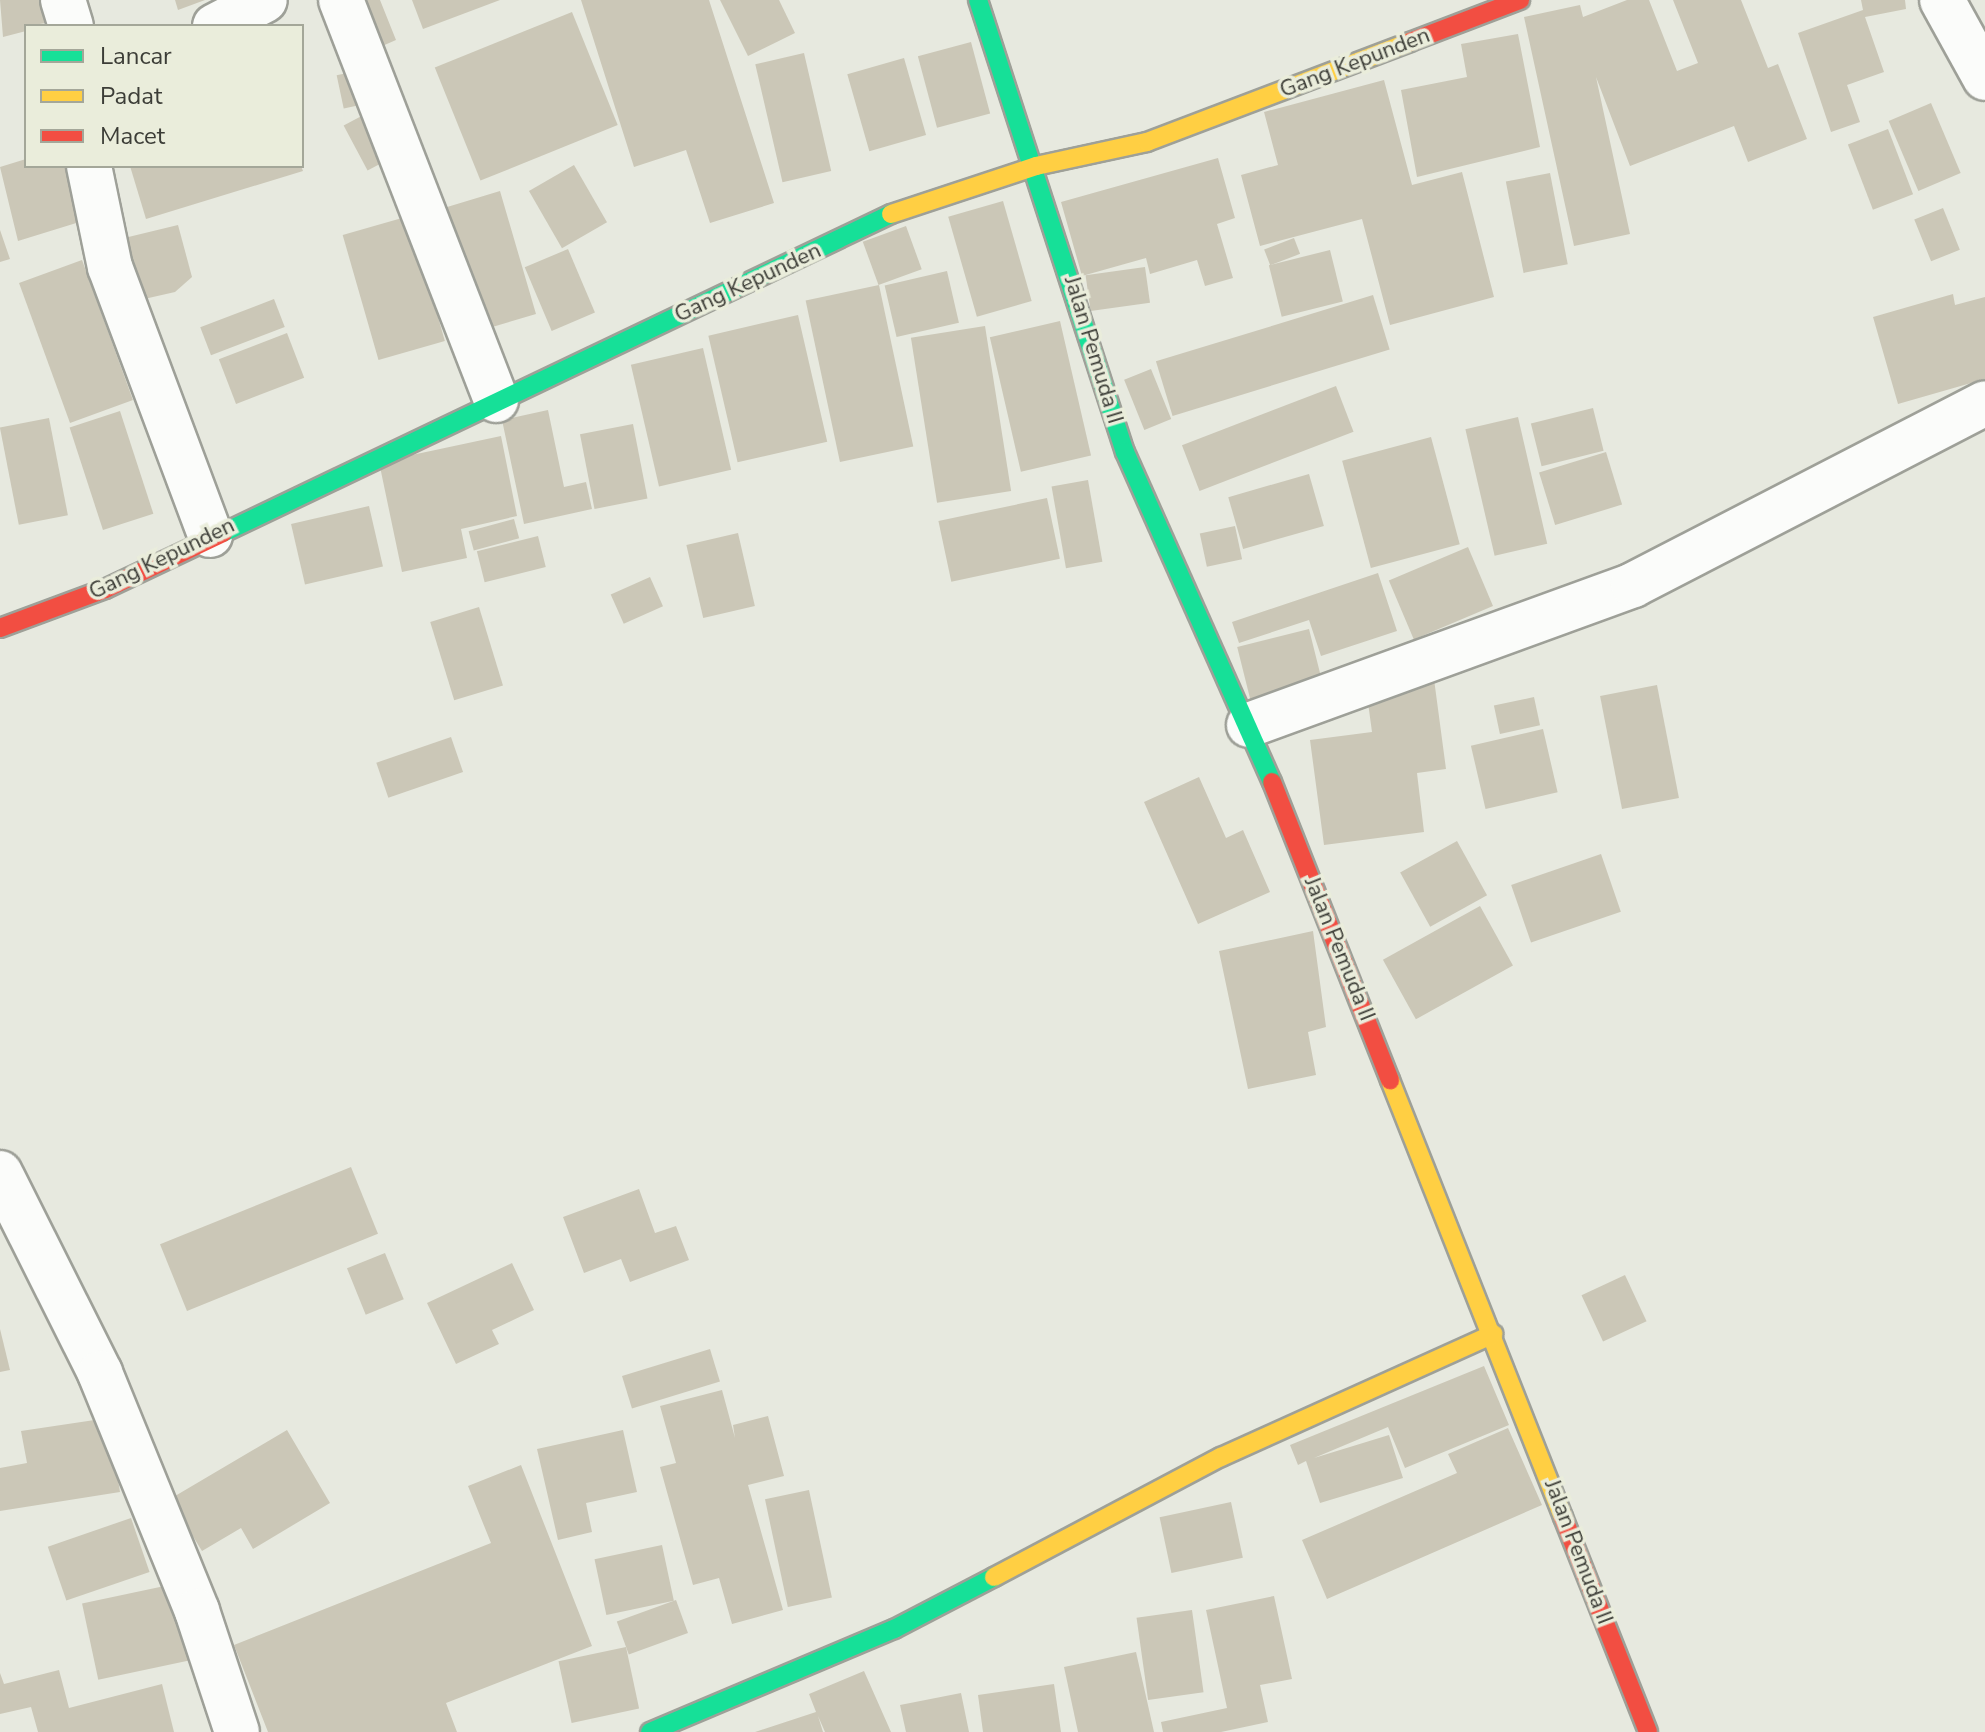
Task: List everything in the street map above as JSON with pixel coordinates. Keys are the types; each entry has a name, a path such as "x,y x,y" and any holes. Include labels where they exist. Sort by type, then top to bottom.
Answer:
{"street":[{"path":"63,0 70,24"},
{"path":"219,24 265,0"},
{"path":"341,0 496,400"},
{"name":"Jalan Pemuda II","path":"978,0 1036,166 1125,452 1249,725 1494,1334 1648,1732"},
{"name":"Gang Kepunden","path":"0,628 105,589 210,535 891,214 1036,166 1147,142 1520,0"},
{"path":"1942,0 1985,78"},
{"path":"89,168 110,267 210,535"},
{"path":"1249,725 1633,585 1985,403"},
{"path":"0,1173 105,1386 197,1611 237,1732"},
{"path":"650,1732 894,1629 1221,1457 1494,1334"}],"building":[{"path":"0,0 54,0 60,21 24,24 24,32 3,37"},
{"path":"175,0 205,0 178,10"},
{"path":"360,0 380,0 396,40 373,50"},
{"path":"412,0 500,0 423,29"},
{"path":"581,0 709,0 774,203 710,223 686,150 634,167"},
{"path":"720,0 779,0 795,33 748,56"},
{"path":"1627,0 1649,0 1677,71 1698,63 1673,0 1741,0 1768,68 1778,64 1807,139 1748,162 1734,126 1630,166 1596,77 1630,234 1574,246 1524,17 1580,5 1583,17"},
{"path":"1861,0 1905,0 1906,9 1865,17 1884,72 1847,85 1860,122 1831,132 1798,33 1863,10"},
{"path":"572,12 618,125 480,181 435,67"},
{"path":"1518,34 1540,147 1417,177 1401,90 1467,77 1461,44"},
{"path":"971,42 990,113 937,128 918,56"},
{"path":"804,53 831,171 783,182 755,64"},
{"path":"904,58 926,135 869,151 847,74"},
{"path":"366,69 373,102 344,108 337,75"},
{"path":"1384,80 1412,185 1462,172 1494,297 1390,325 1362,219 1260,246 1241,175 1278,165 1264,112"},
{"path":"1931,103 1961,173 1918,191 1889,121"},
{"path":"371,111 395,156 368,171 344,126"},
{"path":"1888,129 1913,194 1873,210 1848,144"},
{"path":"1218,158 1235,218 1217,224 1233,278 1205,286 1197,260 1150,274 1146,258 1082,276 1061,202"},
{"path":"24,160 24,168 70,168 86,220 18,241 0,167"},
{"path":"574,165 607,222 562,248 529,191"},
{"path":"131,168 302,168 303,171 146,219"},
{"path":"1550,173 1568,264 1524,273 1506,182"},
{"path":"500,191 536,314 489,328 479,294 460,300 434,211"},
{"path":"1003,201 1032,301 977,317 948,217"},
{"path":"1943,208 1960,250 1931,261 1914,220"},
{"path":"409,216 445,341 379,360 343,235"},
{"path":"178,225 192,277 175,292 131,302 116,240"},
{"path":"906,226 922,269 879,285 863,242"},
{"path":"0,230 10,259 0,262"},
{"path":"1294,238 1300,254 1270,265 1264,249"},
{"path":"568,249 595,313 552,331 525,267"},
{"path":"1330,250 1343,301 1282,317 1269,265"},
{"path":"82,260 133,400 70,423 19,283"},
{"path":"1145,267 1150,303 1091,311 1086,275"},
{"path":"947,271 959,323 897,337 885,285"},
{"path":"879,285 913,446 840,462 806,301"},
{"path":"1953,294 1955,305 1985,297 1985,379 1898,404 1873,317"},
{"path":"1373,295 1390,350 1173,416 1156,361"},
{"path":"274,299 285,327 211,355 200,327"},
{"path":"798,315 827,442 738,462 708,336"},
{"path":"1060,321 1091,455 1021,472 990,337"},
{"path":"985,326 1011,491 937,503 911,338"},
{"path":"287,333 304,378 236,404 219,359"},
{"path":"703,348 731,470 659,486 631,365"},
{"path":"1151,369 1171,419 1144,430 1124,380"},
{"path":"1336,386 1354,432 1200,491 1182,445"},
{"path":"1593,408 1604,451 1542,466 1531,423"},
{"path":"548,410 564,487 586,482 592,509 524,524 502,420"},
{"path":"120,411 153,514 103,530 70,427"},
{"path":"1518,417 1547,544 1495,556 1465,429"},
{"path":"49,418 68,515 19,525 0,428"},
{"path":"633,424 648,499 594,509 580,434"},
{"path":"501,436 517,516 461,529 467,558 402,572 379,462"},
{"path":"1431,437 1460,544 1371,568 1342,461"},
{"path":"1606,452 1622,505 1555,525 1539,472"},
{"path":"1309,474 1324,526 1243,549 1228,497"},
{"path":"1088,480 1102,562 1066,568 1052,486"},
{"path":"1047,498 1060,559 951,582 938,521"},
{"path":"369,506 383,566 305,584 291,524"},
{"path":"514,519 519,538 474,550 469,531"},
{"path":"1235,526 1242,559 1207,567 1200,533"},
{"path":"738,533 755,606 703,618 686,545"},
{"path":"538,536 546,567 485,582 477,551"},
{"path":"1468,547 1493,606 1414,640 1389,581"},
{"path":"1378,573 1397,631 1321,656 1309,620 1239,643 1232,622"},
{"path":"650,577 663,606 624,624 611,594"},
{"path":"479,607 503,685 454,700 430,622"},
{"path":"1309,629 1323,683 1251,701 1237,647"},
{"path":"1434,679 1446,769 1417,773 1424,832 1324,845 1310,740 1372,732 1366,688"},
{"path":"1657,685 1679,798 1622,809 1600,696"},
{"path":"1534,697 1540,725 1500,734 1494,706"},
{"path":"1543,729 1558,792 1486,809 1471,746"},
{"path":"451,737 463,772 388,798 376,763"},
{"path":"1199,777 1226,838 1243,830 1270,892 1198,924 1144,802"},
{"path":"1457,841 1487,895 1430,927 1400,873"},
{"path":"1601,854 1621,912 1531,943 1511,885"},
{"path":"1480,906 1513,965 1416,1019 1383,960"},
{"path":"1313,931 1326,1027 1308,1032 1316,1075 1248,1089 1219,951"},
{"path":"351,1167 378,1234 187,1311 160,1244"},
{"path":"639,1189 655,1233 676,1226 689,1260 630,1282 621,1259 584,1273 563,1217"},
{"path":"385,1253 404,1299 366,1315 347,1268"},
{"path":"512,1263 534,1310 492,1330 499,1344 456,1364 427,1303"},
{"path":"1625,1275 1647,1321 1603,1342 1581,1295"},
{"path":"0,1329 10,1370 0,1372"},
{"path":"710,1349 720,1382 632,1408 622,1376"},
{"path":"1484,1366 1509,1425 1405,1468 1388,1427 1314,1458 1389,1435 1403,1478 1320,1503 1306,1461 1298,1465 1290,1445"},
{"path":"722,1390 735,1438 733,1425 768,1416 784,1476 748,1485 783,1610 732,1624 719,1578 693,1585 660,1467 676,1463 660,1406"},
{"path":"108,1418 120,1492 0,1511 0,1468 27,1463 21,1431"},
{"path":"1508,1428 1542,1505 1327,1599 1302,1540 1457,1473 1448,1454"},
{"path":"287,1430 330,1503 253,1549 241,1528 202,1551 170,1499"},
{"path":"623,1430 637,1492 586,1503 592,1532 558,1540 537,1449"},
{"path":"521,1465 592,1646 446,1703 457,1732 268,1732 234,1645 491,1543 468,1486"},
{"path":"809,1490 832,1598 788,1607 765,1499"},
{"path":"1231,1502 1243,1558 1171,1573 1160,1517"},
{"path":"131,1518 150,1572 66,1601 48,1547"},
{"path":"662,1545 674,1601 606,1615 595,1559"},
{"path":"174,1584 190,1660 98,1680 82,1604"},
{"path":"1274,1596 1292,1679 1260,1685 1268,1722 1221,1732 1163,1732 1161,1722 1227,1708 1206,1610"},
{"path":"676,1600 688,1633 629,1654 617,1622"},
{"path":"1192,1610 1204,1692 1148,1700 1137,1618"},
{"path":"626,1647 639,1709 572,1723 559,1661"},
{"path":"1136,1652 1154,1732 1078,1732 1064,1667"},
{"path":"59,1670 69,1708 162,1684 174,1732 38,1732 31,1707 0,1714 0,1673 4,1684"},
{"path":"864,1671 891,1732 825,1732 818,1716 823,1732 755,1732 816,1712 809,1694"},
{"path":"1054,1684 1061,1732 983,1732 978,1695"},
{"path":"961,1693 969,1732 906,1732 900,1705"}],"traffic: fast":[{"path":"978,0 1125,452 1272,782"},
{"path":"223,533 891,214"},
{"path":"650,1732 894,1629 994,1577"}],"traffic: slow":[{"path":"891,214 1036,166 1147,142 1410,42"},
{"path":"1390,1080 1563,1517"},
{"path":"994,1577 1221,1457 1494,1334"}],"traffic: jam":[{"path":"1410,42 1520,0"},
{"path":"0,628 105,589 223,533"},
{"path":"1272,782 1390,1080"},
{"path":"1563,1517 1648,1732"}]}
